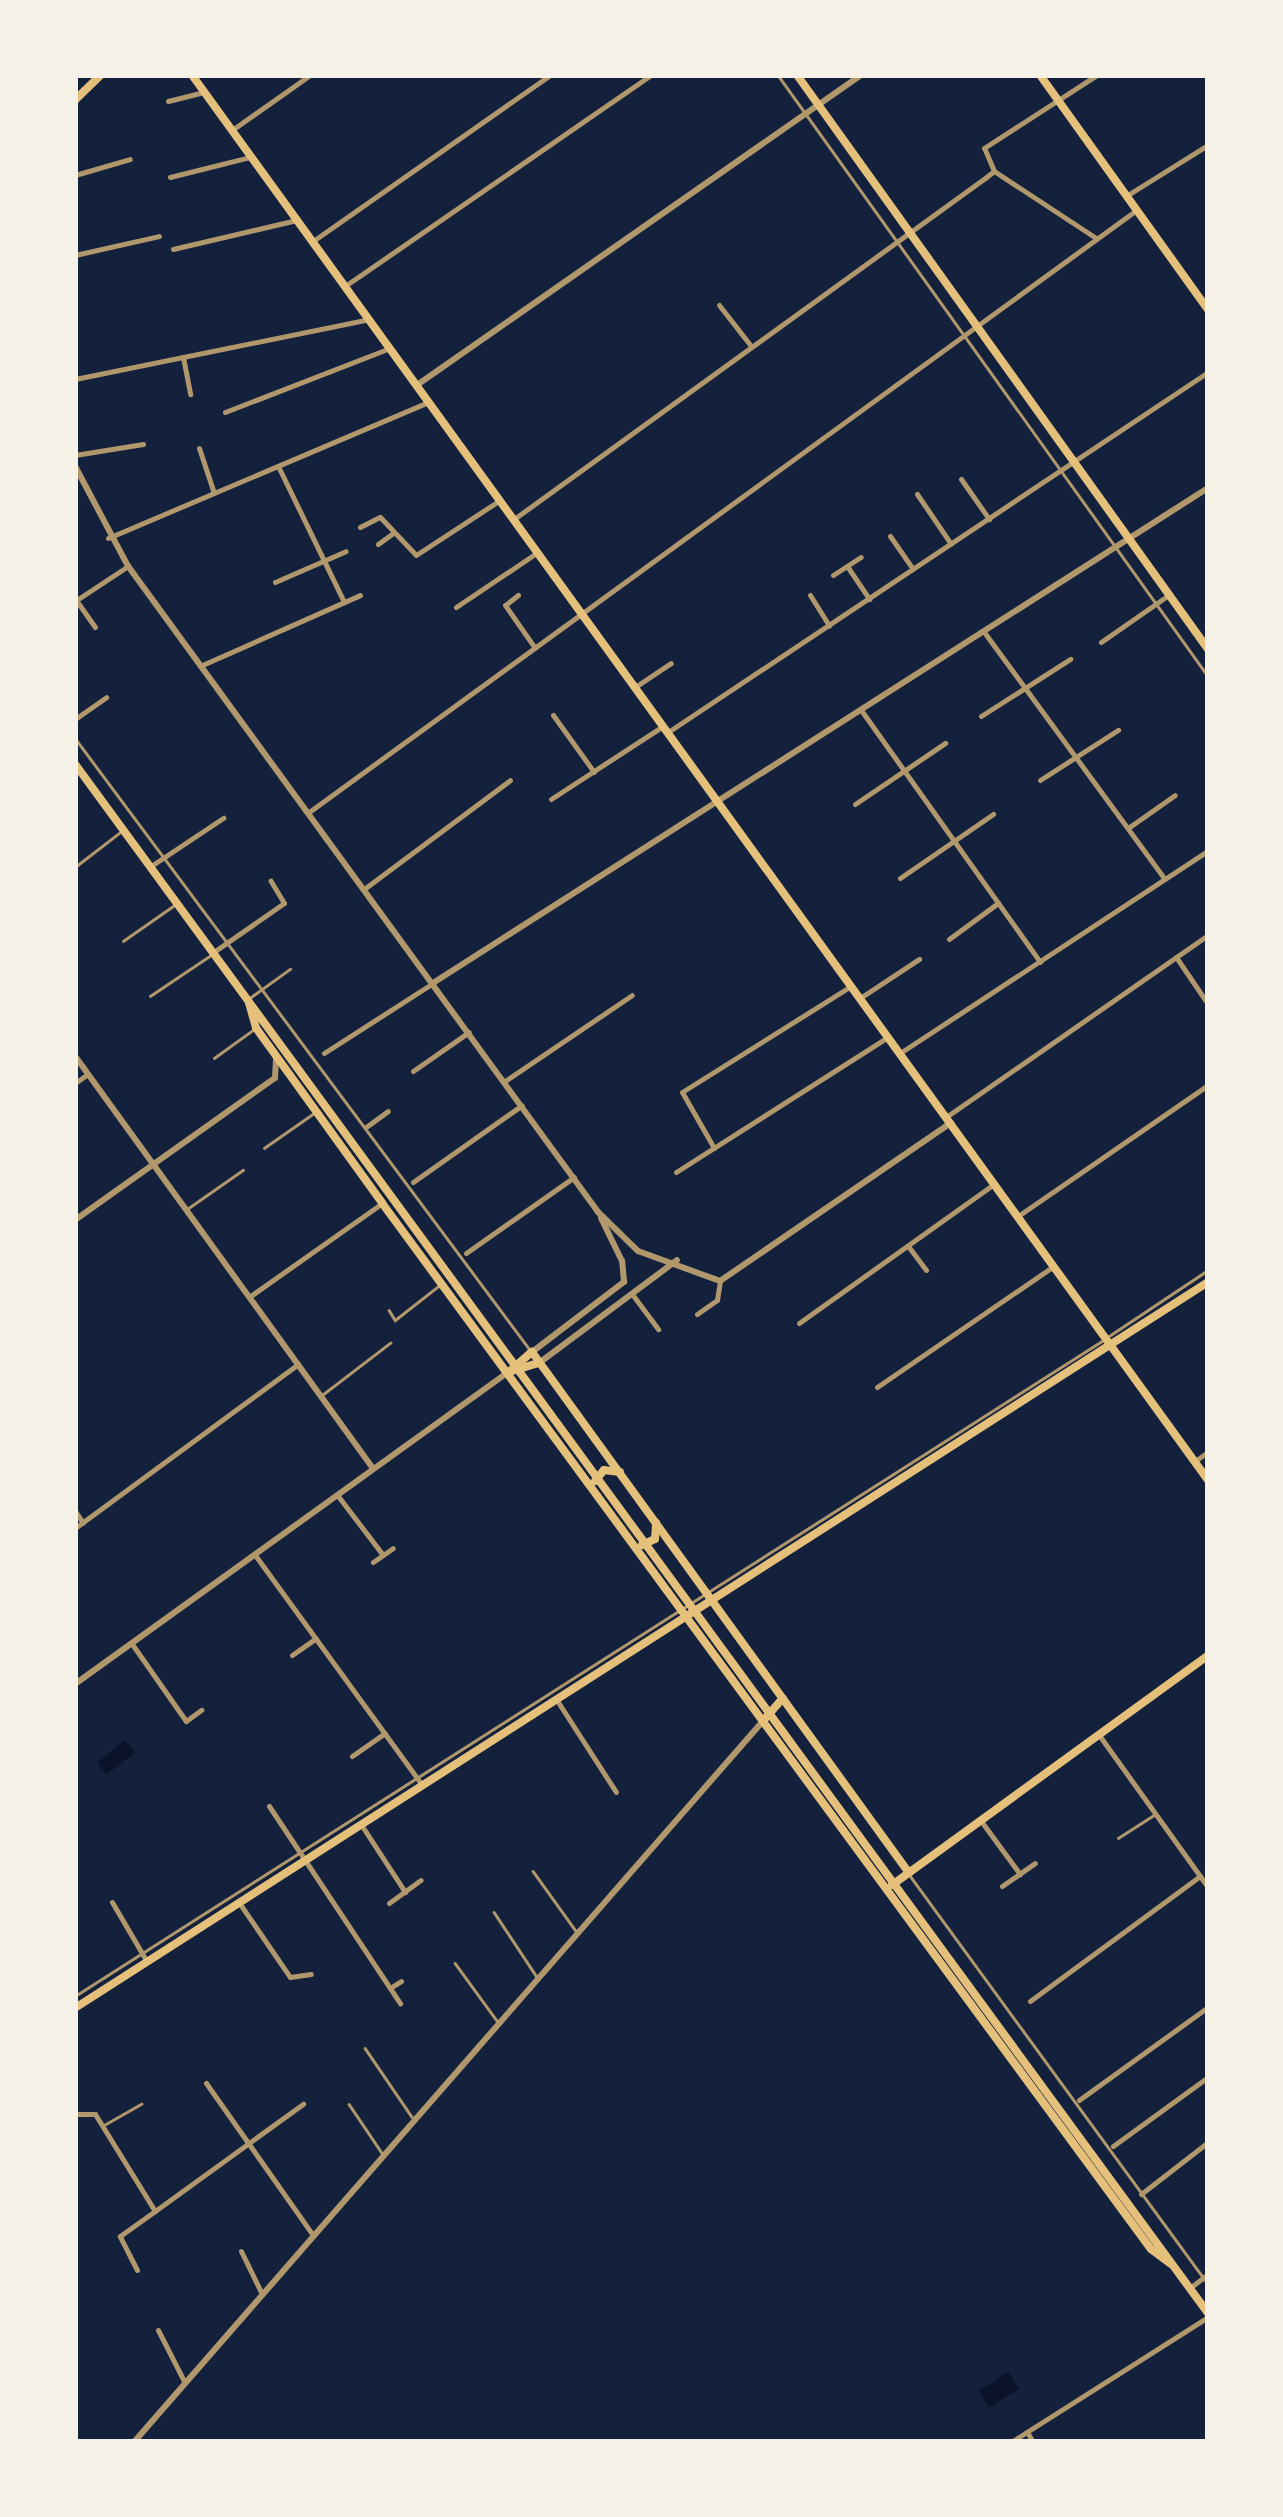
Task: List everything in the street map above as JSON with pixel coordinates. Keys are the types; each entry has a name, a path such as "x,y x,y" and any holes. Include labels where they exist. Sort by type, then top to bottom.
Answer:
{"main road":[{"path":"75,100 101,75"},
{"path":"192,75 1208,1480"},
{"path":"797,75 1208,648"},
{"path":"1040,75 1208,310"},
{"path":"75,764 1159,2240 1208,2315"},
{"path":"250,998 256,1028 382,1203 1151,2249 1179,2270"},
{"path":"75,2008 240,1904 303,1858 362,1826 421,1783 558,1702 1108,1342 1208,1282"},
{"path":"508,1373 532,1352 909,1873"},
{"path":"508,1373 539,1362"},
{"path":"596,1494 599,1474 614,1470 623,1475"},
{"path":"626,1535 640,1546 650,1543 657,1534 653,1517"},
{"path":"888,1889 1208,1656"},
{"path":"763,1721 783,1698"}],"street":[{"path":"232,130 310,75"},
{"path":"313,241 550,75"},
{"path":"346,286 650,75"},
{"path":"417,384 860,75"},
{"path":"1097,75 984,148 994,171 1097,239"},
{"path":"168,101 205,92"},
{"path":"1126,196 1208,145"},
{"path":"170,177 252,157"},
{"path":"75,174 130,160"},
{"path":"514,519 994,171"},
{"path":"309,812 1136,210"},
{"path":"173,249 297,220"},
{"path":"75,255 158,236"},
{"path":"720,305 751,346"},
{"path":"75,379 370,320"},
{"path":"224,412 390,348"},
{"path":"182,357 190,394"},
{"path":"551,799 829,625 1208,372"},
{"path":"108,538 430,402"},
{"path":"75,456 143,444"},
{"path":"199,448 214,493"},
{"path":"75,466 108,538 598,1212 622,1261 624,1282 532,1352"},
{"path":"278,466 344,602"},
{"path":"961,478 989,519"},
{"path":"324,1052 1208,488"},
{"path":"917,494 951,544"},
{"path":"360,527 380,518 416,555 500,500"},
{"path":"378,544 392,534"},
{"path":"890,536 913,569"},
{"path":"275,582 346,550"},
{"path":"456,607 538,552"},
{"path":"833,575 862,558"},
{"path":"95,627 76,600 128,566"},
{"path":"847,566 869,598"},
{"path":"1101,642 1170,594"},
{"path":"200,666 360,595"},
{"path":"518,595 505,605 535,648"},
{"path":"810,595 829,625"},
{"path":"984,632 1166,879"},
{"path":"980,716 1070,659"},
{"path":"636,687 671,663"},
{"path":"75,719 106,697"},
{"path":"861,710 1040,962"},
{"path":"553,715 594,772"},
{"path":"1040,780 1118,730"},
{"path":"855,804 945,743"},
{"path":"364,888 510,780"},
{"path":"1128,828 1175,795"},
{"path":"900,878 993,814"},
{"path":"151,866 223,818"},
{"path":"900,1053 1208,851"},
{"path":"215,952 284,903 271,882"},
{"path":"949,939 998,903"},
{"path":"696,1314 717,1300 720,1281 1208,935"},
{"path":"1176,957 1208,1004"},
{"path":"860,998 919,959"},
{"path":"714,1148 680,1096 852,986"},
{"path":"505,1081 632,994"},
{"path":"413,1071 469,1032"},
{"path":"676,1172 888,1037"},
{"path":"75,1056 372,1467"},
{"path":"75,1220 276,1078 276,1056"},
{"path":"75,1083 88,1074"},
{"path":"1018,1216 1208,1084"},
{"path":"413,1182 522,1105"},
{"path":"366,1127 388,1111"},
{"path":"466,1253 574,1177"},
{"path":"799,1323 994,1184"},
{"path":"249,1298 382,1203"},
{"path":"598,1212 638,1251 678,1260 720,1281"},
{"path":"908,1246 926,1270"},
{"path":"539,1362 678,1260"},
{"path":"877,1387 1054,1266"},
{"path":"632,1294 658,1329"},
{"path":"75,1528 298,1364"},
{"path":"75,1684 508,1373"},
{"path":"1195,1461 1208,1452"},
{"path":"336,1494 383,1555"},
{"path":"75,1511 83,1523"},
{"path":"373,1562 393,1548"},
{"path":"254,1554 421,1783"},
{"path":"292,1655 316,1638"},
{"path":"132,1644 186,1721 201,1710"},
{"path":"558,1702 616,1792"},
{"path":"134,2442 763,1721"},
{"path":"352,1756 385,1733"},
{"path":"1099,1735 1208,1887"},
{"path":"268,1806 400,2002"},
{"path":"980,1820 1020,1874"},
{"path":"362,1826 405,1892"},
{"path":"1002,1886 1035,1864"},
{"path":"1030,2000 1200,1876"},
{"path":"389,1903 421,1880"},
{"path":"112,1902 148,1962"},
{"path":"240,1904 290,1978 311,1974"},
{"path":"390,1988 401,1982"},
{"path":"1080,2100 1208,2007"},
{"path":"1113,2146 1208,2077"},
{"path":"206,2084 313,2235"},
{"path":"136,2270 120,2236 303,2104"},
{"path":"75,2114 92,2111 155,2211"},
{"path":"1141,2194 1208,2142"},
{"path":"241,2251 262,2294"},
{"path":"1190,2287 1207,2278"},
{"path":"1012,2442 1208,2315"},
{"path":"158,2330 185,2382"},
{"path":"1027,2432 1033,2442"}],"lane":[{"path":"778,75 1208,676"},
{"path":"75,738 532,1352"},
{"path":"75,867 124,829"},
{"path":"123,941 178,902"},
{"path":"150,996 215,952"},
{"path":"250,998 290,969"},
{"path":"214,1058 256,1028"},
{"path":"264,1148 316,1112"},
{"path":"186,1210 244,1170"},
{"path":"1108,1342 1208,1270"},
{"path":"389,1310 396,1320 442,1283"},
{"path":"320,1396 390,1343"},
{"path":"75,1996 303,1858 685,1616"},
{"path":"1118,1838 1156,1814"},
{"path":"532,1871 576,1932"},
{"path":"1200,1876 1208,1871"},
{"path":"909,1873 1141,2194 1207,2278"},
{"path":"494,1912 537,1977"},
{"path":"455,1963 498,2022"},
{"path":"365,2048 414,2120"},
{"path":"103,2126 141,2104"},
{"path":"349,2104 383,2154"}],"water":[{"path":"125,1740 135,1753 106,1775 97,1762"},
{"path":"1008,2372 1019,2389 990,2408 979,2391"}]}
